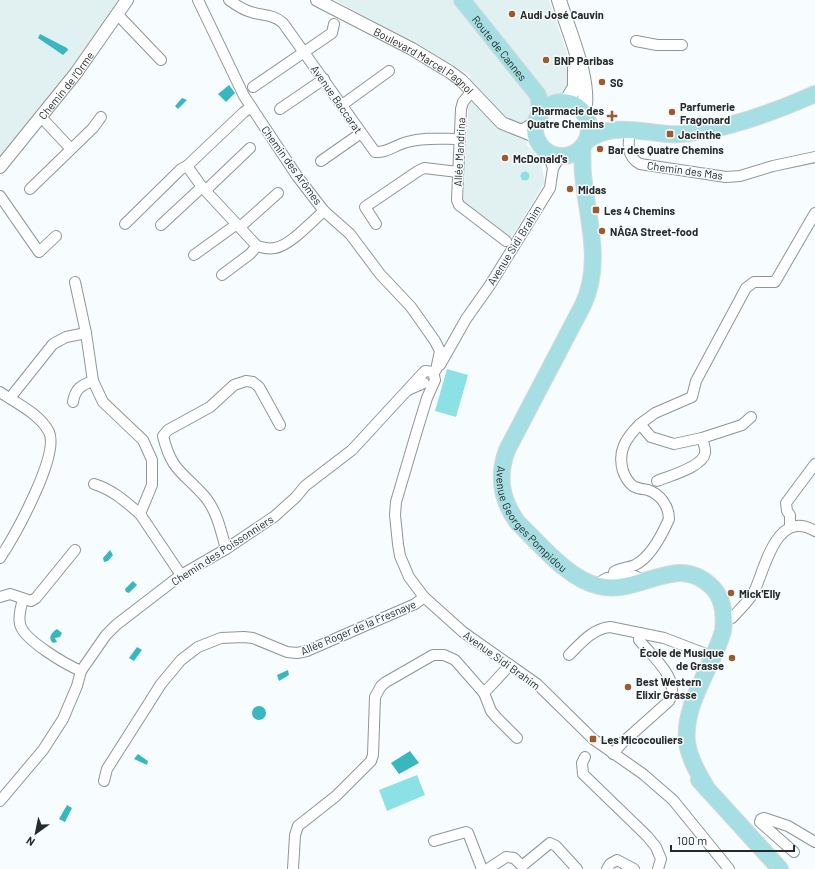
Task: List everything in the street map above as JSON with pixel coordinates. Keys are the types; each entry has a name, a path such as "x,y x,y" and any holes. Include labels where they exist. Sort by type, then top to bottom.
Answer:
{"main road":[{"name":"Route de Cannes","path":"462,0 538,95 561,102"},
{"path":"558,0 585,83 587,101 586,118 589,129 584,144"},
{"path":"561,102 577,82 572,43"},
{"path":"556,157 574,152 602,131 630,130 670,134 704,131 791,104 815,94"},
{"name":"Route de Cannes","path":"534,126 538,95"},
{"path":"583,174 556,157 534,126 550,105 561,102 579,108 586,118 602,131"},
{"name":"Avenue Georges Pompidou","path":"584,144 583,174 592,242 593,273 591,284 583,305 507,450 501,469 503,495 518,523 569,570 590,583 600,586 623,588 647,582 659,576 682,571 700,577 719,595 724,620 720,642 695,699 689,720 687,741 695,766 706,787"},
{"name":"Avenue Georges Pompidou","path":"724,620 706,654 687,699 681,729 681,742 685,757 697,778 780,869"},
{"path":"695,699 696,687 709,658 706,654"}],"street":[{"name":"Chemin de l'Orme","path":"0,167 41,117 118,15 127,0"},
{"name":"Chemin des Arômes","path":"198,0 238,84 251,107 297,176 324,211 350,234 380,274 411,307 440,351"},
{"name":"Avenue Baccarat","path":"229,0 251,12 272,15 280,20 304,51 375,152 383,152 395,146 420,139 460,139"},
{"name":"Boulevard Marcel Pagnol","path":"316,0 418,53 450,72 472,91 502,123 534,126"},
{"path":"118,15 161,60"},
{"path":"253,87 332,33 334,24"},
{"path":"636,41 657,45 682,44"},
{"path":"342,105 390,71"},
{"path":"280,109 324,79"},
{"name":"Allée Mandrina","path":"472,91 463,102 461,109 456,200 459,205 506,241"},
{"path":"125,224 181,169 187,166 251,107"},
{"path":"41,117 71,149"},
{"path":"30,189 93,128 101,117"},
{"name":"Chemin des Mas","path":"630,130 628,149 634,161 640,164 711,176 740,176 773,166 815,157"},
{"path":"320,161 361,133"},
{"path":"161,224 250,148"},
{"name":"Avenue Sidi Brahim","path":"429,377 490,284 550,188 556,157"},
{"path":"187,166 204,188 257,246 272,248 286,244 324,211"},
{"path":"376,224 365,207 418,171 424,168 458,172"},
{"path":"194,255 239,226 278,193"},
{"path":"0,196 39,252 56,236"},
{"path":"614,578 614,572 632,567 641,562 647,556 669,519 669,512 656,494 634,487 630,483 622,465 621,453 625,441 640,424 655,412 692,397 696,381 746,288 754,282 775,282 815,214"},
{"path":"222,275 250,254 257,246"},
{"path":"75,282 86,333 93,381 103,402 143,440 152,460 152,485 140,514"},
{"name":"Avenue Sidi Brahim","path":"466,319 440,351 429,377 427,398 399,489 395,516 399,550 404,568 424,597 463,632 537,684 593,739 643,774 673,800 729,869"},
{"path":"10,398 53,344 66,337 86,333"},
{"name":"Chemin des Poissonniers","path":"0,801 43,750 59,725 77,686 81,671 106,635 116,625 181,575 226,549 276,516 296,498 305,486 352,450 408,390 429,377"},
{"path":"73,402 74,393 82,385 93,381"},
{"path":"226,549 214,511 206,498 176,469 167,453 163,436 168,430 210,407 234,385 246,382 253,382 259,387 280,425"},
{"path":"0,392 27,409 39,420 49,432 52,442 50,456 31,502 0,558"},
{"path":"640,424 651,437 666,443 684,443 742,425 751,417"},
{"path":"657,481 686,470 703,457 706,452 702,438"},
{"path":"724,620 732,618 753,593 772,548 790,527 790,515 785,507 786,503 815,464"},
{"path":"94,484 106,488 121,497 140,514 181,575"},
{"path":"790,527 807,527 815,531"},
{"path":"0,597 10,594 31,601 36,598 75,550"},
{"path":"600,586 603,580 635,576 647,582"},
{"name":"Allée Roger de la Fresnaye","path":"104,781 107,769 162,684 180,660 198,647 221,638 244,637 254,638 287,652 307,651 415,604 424,597"},
{"path":"22,599 20,624 23,631 51,655 81,671"},
{"path":"569,655 592,633 603,628 610,627 664,638 706,654"},
{"path":"613,754 622,743 669,701 673,694 671,680 639,640 640,633"},
{"path":"293,869 295,836 298,826 336,796 371,761 374,697 381,686 433,655 439,654 449,656 455,660 484,693 494,714 517,738"},
{"path":"484,693 510,665"},
{"path":"585,757 582,762 583,774 652,842 661,859 658,869"},
{"path":"794,852 765,828 760,822 761,819 764,818 788,826 815,842"},
{"path":"434,840 466,832 468,833 482,869"},
{"path":"488,869 506,857 514,858 524,867 550,842 556,846 577,869"},
{"path":"607,869 610,864 617,860 634,869"}],"shaded area":[{"path":"0,0 118,0 68,76 0,157"},
{"path":"335,0 549,0 567,53 571,87 531,112 527,145 540,159 545,182 511,238 463,204 470,75"},
{"path":"40,34 67,48 68,50 63,55 38,38"},
{"path":"229,85 235,93 226,102 218,94"},
{"path":"182,98 187,100 178,109 175,106"},
{"name":"McDonald's","path":"525,171 530,176 525,181 520,176"},
{"path":"447,369 468,375 456,417 435,411"},
{"path":"110,550 113,555 108,561 104,562 103,558"},
{"path":"133,581 137,585 129,593 126,592 125,589"},
{"path":"57,629 62,633 60,637 55,638 57,642 53,643 50,637"},
{"path":"137,647 142,650 134,661 129,658"},
{"path":"288,670 289,675 279,681 277,675"},
{"path":"259,706 264,708 266,713 264,718 259,720 254,718 252,713 254,708"},
{"path":"410,751 419,763 399,774 391,763"},
{"path":"138,754 148,761 147,765 134,759"},
{"path":"417,775 425,795 387,811 379,790"},
{"path":"67,805 72,808 65,822 59,819"}],"place":[{"name":"Audi José Cauvin","path":"512,14"},
{"name":"BNP Paribas","path":"546,60"},
{"name":"SG","path":"602,82"},
{"name":"Parfumerie Fragonard","path":"672,112"},
{"name":"Pharmacie des Quatre Chemins","path":"612,116"},
{"name":"Jacinthe","path":"670,134"},
{"name":"Bar des Quatre Chemins","path":"600,149"},
{"name":"McDonald's","path":"505,158"},
{"name":"Midas","path":"570,189"},
{"name":"Les 4 Chemins","path":"596,210"},
{"name":"NÂGA Street-food","path":"602,231"},
{"name":"Mick'Elly","path":"731,593"},
{"name":"École de Musique de Grasse","path":"732,658"},
{"name":"Best Western Elixir Grasse","path":"628,687"},
{"name":"Les Micocouliers","path":"593,739"}]}
